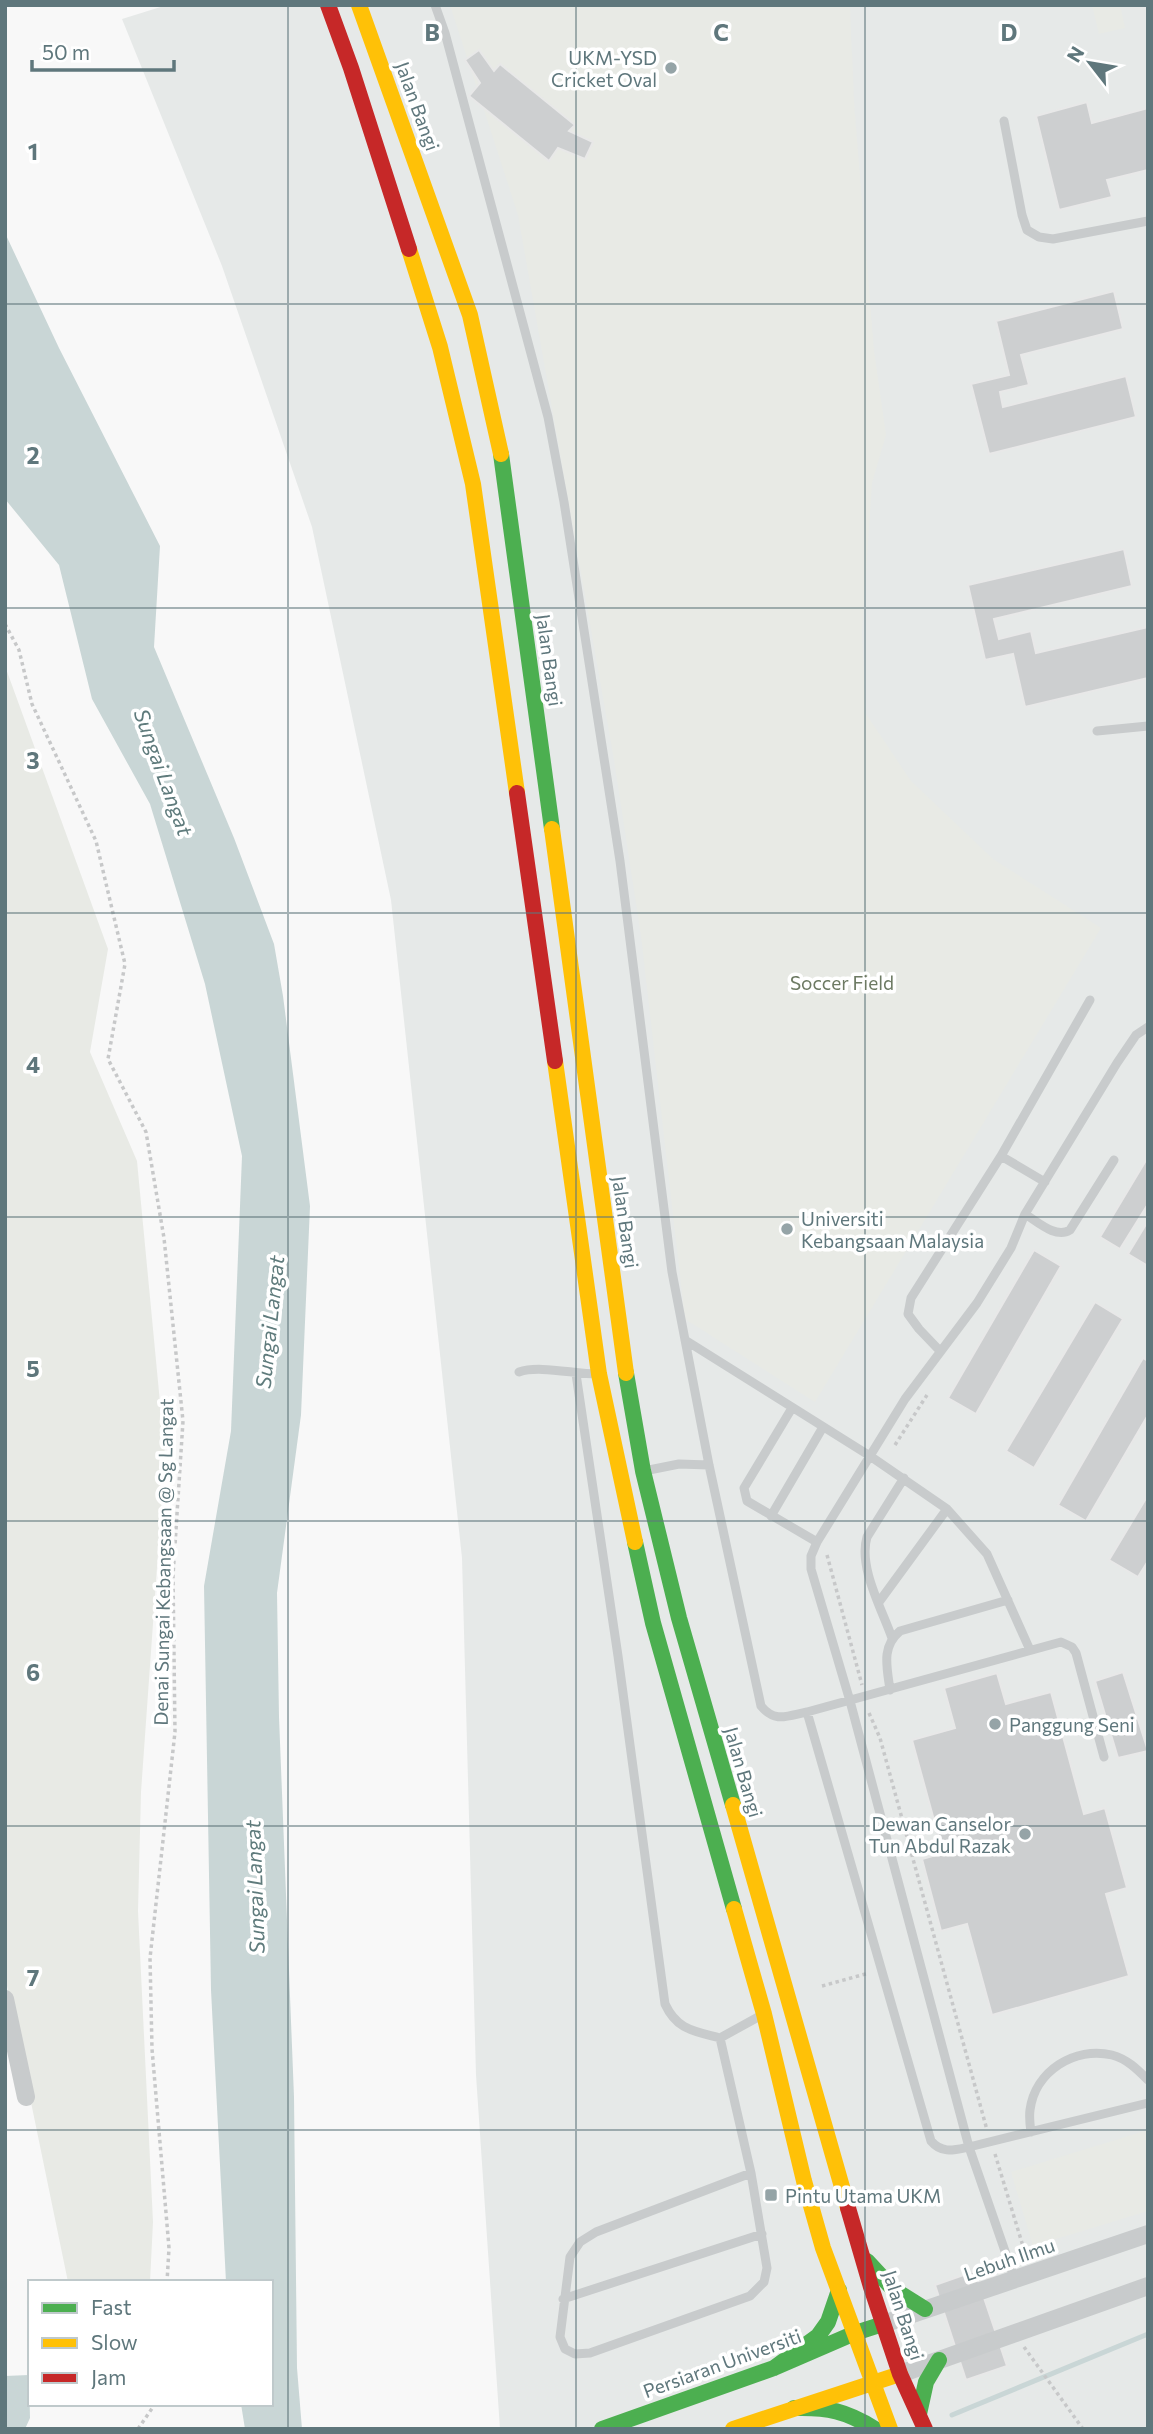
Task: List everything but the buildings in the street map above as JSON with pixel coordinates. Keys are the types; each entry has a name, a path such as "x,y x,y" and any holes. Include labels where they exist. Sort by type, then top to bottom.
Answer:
{"main road":[{"path":"328,5 351,68 440,347 473,484 599,1374 653,1623 764,2014 823,2248 890,2429"},
{"name":"Jalan Bangi","path":"359,5 470,315 499,441 625,1369 643,1471 682,1632 785,1993 883,2324 900,2374 922,2421"},
{"path":"863,2257 895,2292 925,2309"},
{"path":"774,2368 818,2336 828,2322 839,2290"},
{"name":"Persiaran Universiti","path":"603,2429 774,2368 855,2333 883,2324"},
{"path":"922,2421 926,2382 939,2360"},
{"path":"733,2429 900,2374"},
{"path":"794,2408 833,2407 849,2412 875,2429"}],"street":[{"path":"5,1999 12,2069 26,2097"},
{"name":"Lebuh Ilmu","path":"883,2324 1148,2234"},
{"path":"900,2374 1148,2286"}],"lane":[{"path":"435,5 445,33 548,417 620,861 670,1258 709,1465 761,1706 768,1714 776,1717 807,1713 1061,1642 1072,1647 1076,1653 1104,1757"},
{"path":"1004,121 1027,230 1039,237 1053,239 1148,221"},
{"path":"1097,732 1148,726"},
{"path":"940,1351 908,1314 911,1298 1001,1156 1090,1000"},
{"path":"1015,2280 969,2147 850,1701 811,1569 811,1556 905,1399 977,1303 1011,1248 1025,1214 1117,1063 1136,1035 1148,1027"},
{"path":"1001,1156 1045,1182"},
{"path":"1025,1214 1057,1233 1066,1233 1114,1160"},
{"path":"685,1340 870,1456 947,1509 987,1554 1030,1650"},
{"path":"519,1373 528,1369 599,1374"},
{"path":"576,1374 666,2004 672,2019 690,2030 720,2038 764,2014"},
{"path":"792,1408 744,1488 747,1501 817,1542"},
{"path":"771,1516 823,1427"},
{"path":"643,1471 679,1464 709,1465"},
{"path":"892,1638 864,1562 864,1547 867,1537 904,1478"},
{"path":"879,1602 947,1509"},
{"path":"890,1689 887,1647 900,1631 1008,1600"},
{"path":"807,1713 931,2141 937,2148 948,2151 969,2147 1148,2103"},
{"path":"720,2038 751,2174 762,2234 767,2268 764,2282 750,2296 590,2353 575,2354 565,2349 560,2337 564,2299 570,2257 580,2242 596,2232 751,2174"},
{"path":"1031,2132 1030,2110 1037,2088 1050,2070 1069,2058 1090,2053 1113,2055 1133,2065 1148,2080"},
{"path":"564,2299 762,2234"}],"path":[{"name":"Denai Sungai Kebangsaan @ Sg Langat","path":"5,624 19,650 32,704 96,841 125,964 108,1059 146,1132 164,1238 184,1421 173,1576 175,1732 150,1958 152,2049 169,2248 167,2280"},
{"path":"822,1986 881,1969"},
{"path":"1033,2360 1083,2429"},
{"path":"138,2429 154,2406"}],"shaded area":[{"name":"Universiti Kebangsaan Malaysia","path":"167,5 1148,5 1148,2429 500,2429 476,2075 462,1558 391,900 312,527 222,266 122,19"}],"green space":[{"name":"Soccer Field","path":"450,5 850,5 854,102 874,351 886,435 872,483 862,633 866,714 911,781 993,859 1101,928 815,1402 685,1319 641,936 614,760 518,215"},
{"path":"1092,5 1120,5 1125,28 1099,34"},
{"path":"5,666 108,949 90,1052 137,1161 165,1455 141,1792 138,1911 153,2222 150,2280 68,2280 5,1976"},
{"path":"1148,2130 1148,2211 1033,2246 1011,2172"}],"water":[{"name":"Sungai Langat","path":"5,233 59,348 160,546 154,647 234,838 274,944 283,996 310,1206 301,1415 277,1593 279,1717 294,2097 297,2368 302,2429 245,2429 241,2406 273,2406 273,2280 226,2280 211,1990 204,1586 231,1431 242,1156 205,984 150,804 92,699 59,565 5,499"},
{"path":"28,2375 30,2418 25,2429 5,2429 5,2376"}],"waterway":[{"path":"952,2415 1148,2334"}],"traffic: fast":[{"path":"501,454 552,829"},
{"path":"626,1373 643,1471 679,1618 733,1805"},
{"path":"635,1542 653,1623 734,1909"},
{"path":"867,2261 893,2289 925,2309"},
{"path":"774,2368 818,2336 828,2322 839,2290"},
{"path":"602,2429 774,2368 855,2333 883,2324"},
{"path":"919,2414 926,2382 939,2360"},
{"path":"794,2408 836,2411 875,2429"}],"traffic: slow":[{"path":"359,5 470,315 501,454"},
{"path":"409,249 440,347 473,484 517,793"},
{"path":"552,829 626,1373"},
{"path":"555,1061 599,1374 635,1542"},
{"path":"733,1805 848,2208"},
{"path":"734,1909 764,2014 823,2248 890,2429"},
{"path":"733,2429 900,2374"}],"traffic: jam":[{"path":"328,5 409,249"},
{"path":"517,793 555,1061"},
{"path":"848,2208 900,2374 925,2429"}],"place":[{"name":"UKM-YSD Cricket Oval","path":"671,68"},
{"name":"Universiti Kebangsaan Malaysia","path":"787,1229"},
{"name":"Panggung Seni","path":"995,1724"},
{"name":"Dewan Canselor Tun Abdul Razak","path":"1025,1834"},
{"name":"Pintu Utama UKM","path":"771,2195"}]}
